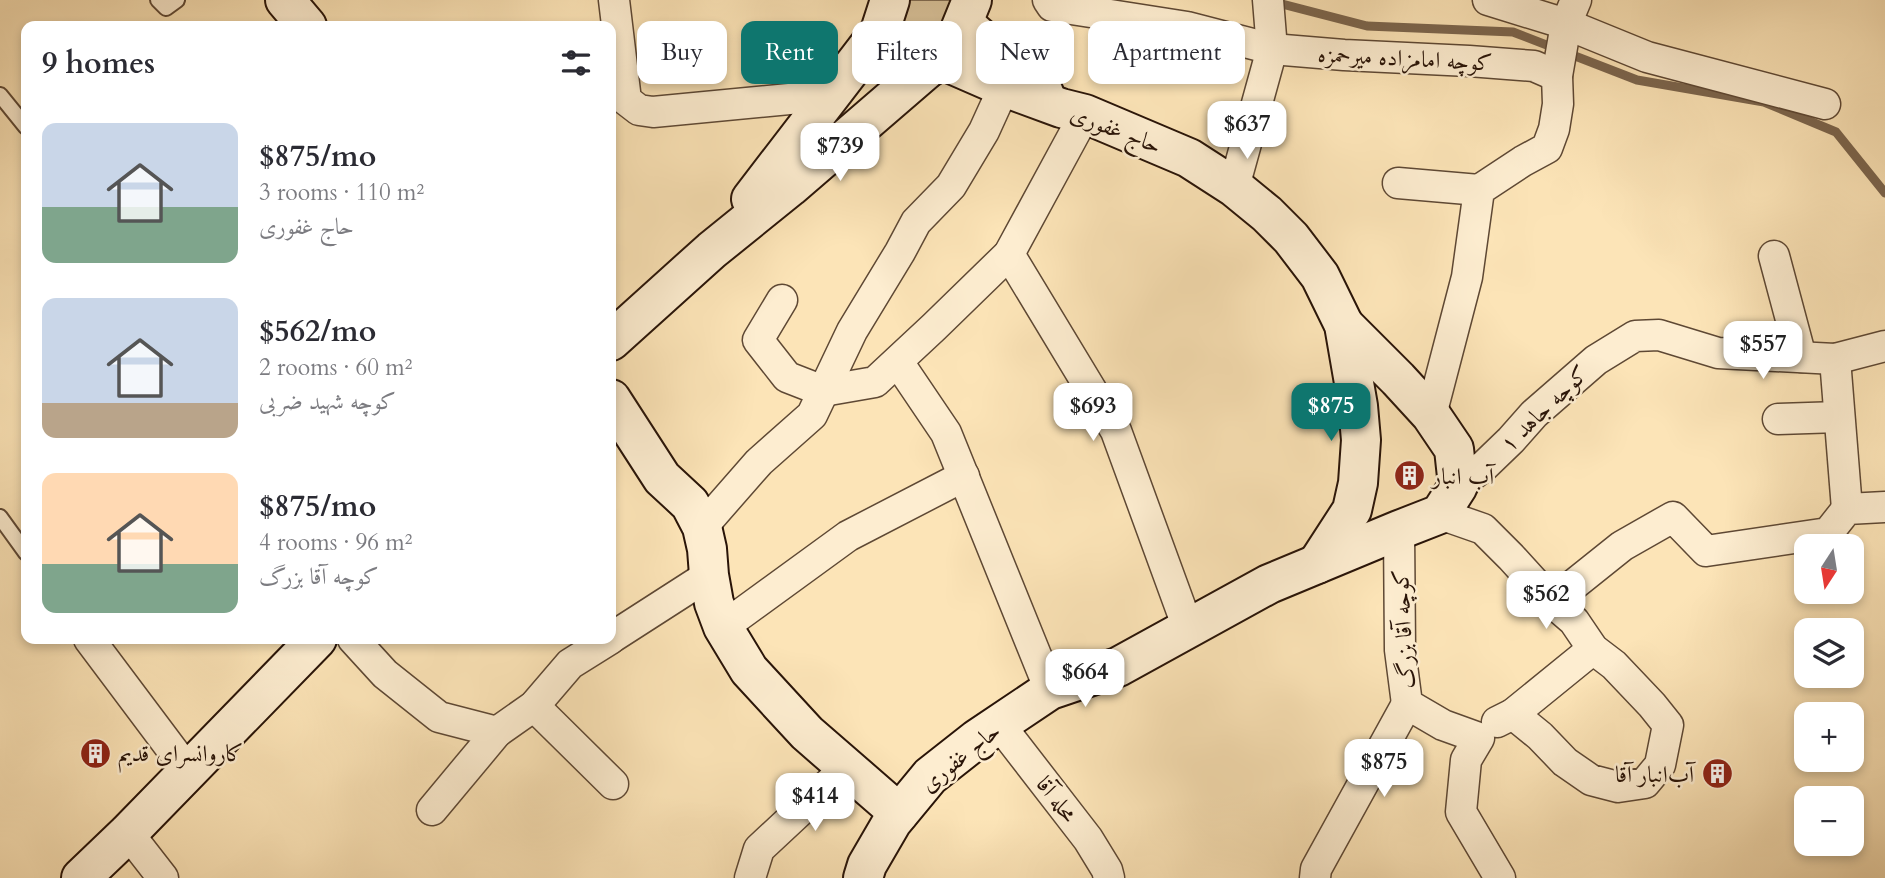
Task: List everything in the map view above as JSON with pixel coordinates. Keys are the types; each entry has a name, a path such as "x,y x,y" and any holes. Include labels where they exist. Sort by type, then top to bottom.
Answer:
{"main road":[{"path":"285,0 303,21"},
{"name":"حاج غفوری","path":"968,12 1073,111"},
{"path":"712,250 831,96 885,16"},
{"name":"حاج غفوری","path":"962,73 1073,111 1189,158 1234,187 1267,214 1291,238 1320,276 1344,325 1361,440 1352,510 1317,564"},
{"path":"616,336 712,250 911,84"},
{"name":"حاج غفوری","path":"863,878 867,865 892,822 930,776 977,739 1050,690 1118,667 1269,584 1399,530 1449,500 1454,449 1431,415 1344,325"},
{"path":"616,407 662,478 690,504 702,527 714,603 723,627 749,670 807,733 899,813"},
{"path":"80,878 128,833 312,644"}],"street":[{"path":"614,0 626,100 639,110 653,112 831,96"},
{"name":"کوچه امامزاده میرحمزه","path":"1048,0 1052,6 1187,27 1272,49 1534,66 1557,76"},
{"path":"1234,187 1272,49 1268,0"},
{"path":"1488,0 1571,12 1647,57 1825,104"},
{"path":"1398,183 1479,190 1547,148 1554,129 1558,104 1557,76 1571,12"},
{"path":"702,527 759,462 812,415 852,331 901,252 916,222 950,187 984,131 1004,87"},
{"path":"782,300 758,340 786,377 824,391 875,382 1009,254 1073,111"},
{"path":"1431,415 1467,277 1479,190"},
{"path":"1009,254 1116,431 1188,628"},
{"path":"1774,256 1801,357 1835,359 1885,346"},
{"name":"کوچه جاهد ۱","path":"1449,500 1534,414 1596,360 1635,336 1659,335 1718,353 1801,357"},
{"path":"1552,602 1622,546 1673,517 1706,551 1828,533 1847,509 1835,359"},
{"path":"898,362 946,433 1050,690"},
{"path":"1778,419 1839,417"},
{"path":"723,627 848,536 964,476"},
{"path":"1449,500 1483,529 1552,602 1574,621 1593,649 1614,665 1668,725 1660,765 1645,783 1618,787 1591,780 1565,762 1540,736 1513,714"},
{"path":"1847,509 1885,507"},
{"name":"کوچه آقا بزرگ","path":"1399,530 1400,650 1407,704 1443,725 1479,738"},
{"path":"616,634 709,576"},
{"path":"93,644 188,771"},
{"path":"358,644 386,674 439,717 497,732"},
{"path":"432,810 497,732 534,706 570,664 601,644"},
{"path":"1500,878 1461,812 1466,760 1488,726 1513,714 1593,649"},
{"path":"1315,878 1316,869 1407,704"},
{"path":"534,706 614,784"},
{"name":"محله آقا","path":"999,724 1088,839 1109,878"},
{"path":"750,878 759,849 847,767"},
{"path":"128,833 163,878"}],"lane":[{"path":"158,0 166,8 177,0"},
{"path":"0,95 21,121"},
{"path":"0,517 21,547"}],"shaded area":[{"path":"901,0 958,0 945,21 899,21"}],"waterway":[{"path":"1274,2 1367,26 1513,32 1637,80 1764,102 1836,132 1885,193"}],"place":[{"name":"آب انبار","path":"1409,476"},
{"name":"کاروانسرای قدیم","path":"95,753"},
{"name":"آب‌انبار آقا","path":"1717,774"}]}
